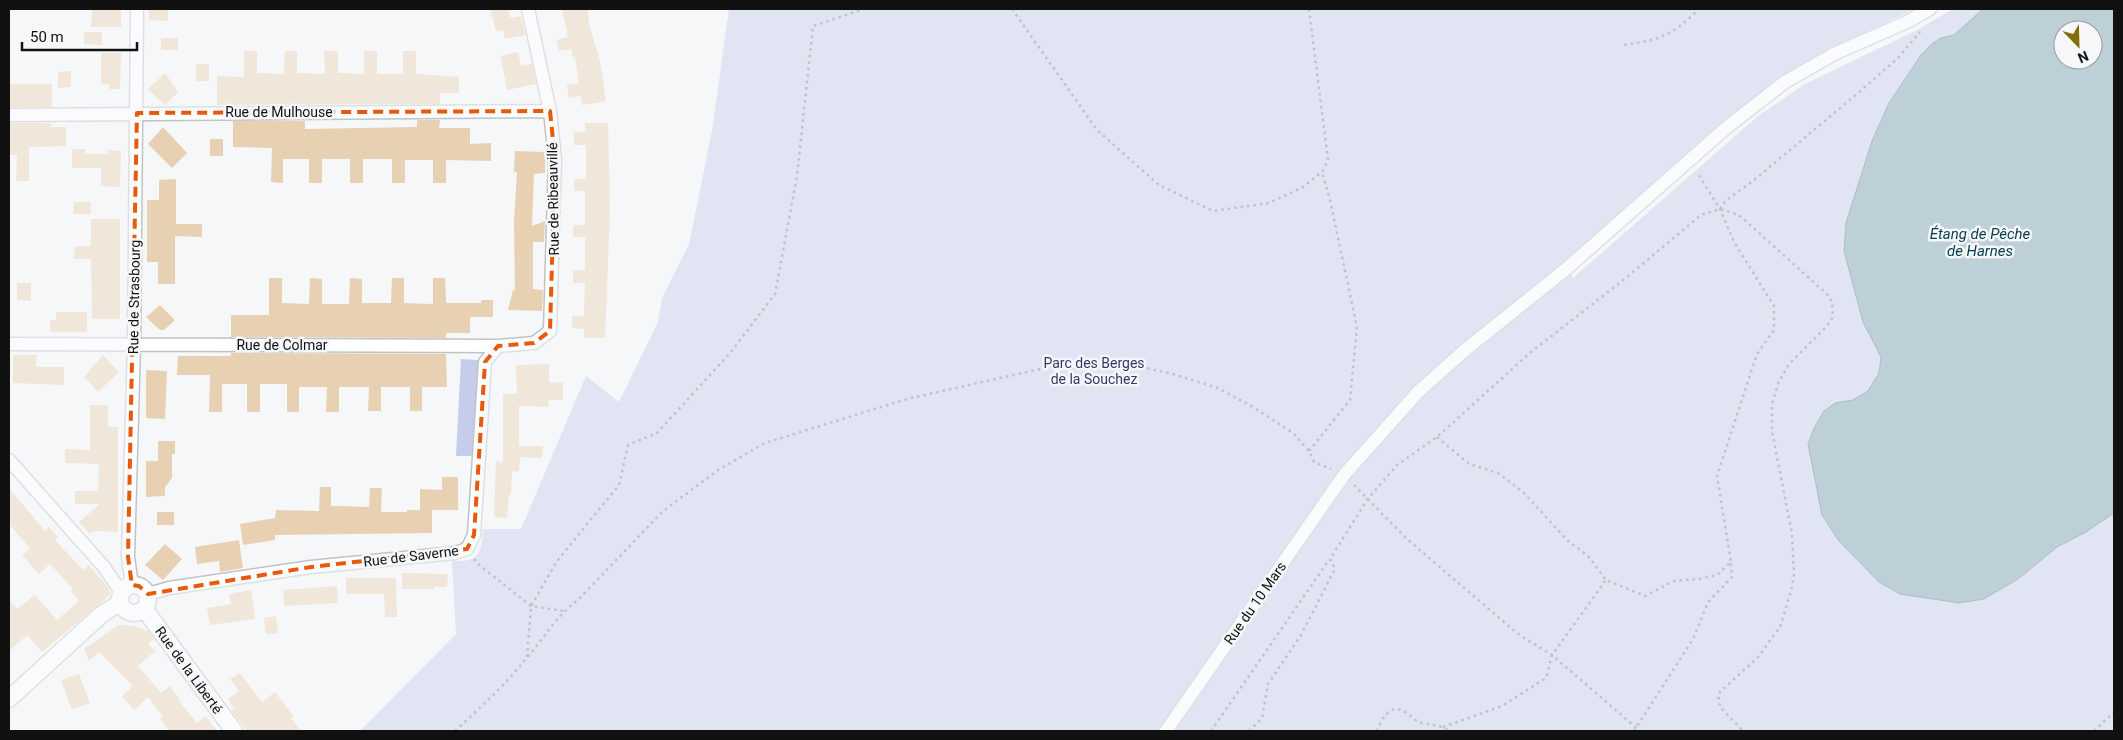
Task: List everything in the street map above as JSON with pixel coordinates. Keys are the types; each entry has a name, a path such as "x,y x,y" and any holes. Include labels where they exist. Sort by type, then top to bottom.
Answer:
{"street":[{"name":"Rue de Strasbourg","path":"125,587 134,345 137,9"},
{"name":"Rue de Ribeauvillé","path":"528,9 550,111 555,159 550,331"},
{"name":"Rue du 10 Mars","path":"1166,731 1344,475 1418,392 1465,350 1565,270 1690,160 1785,82 1834,54 1909,21 1928,10"},
{"name":"Rue de Mulhouse","path":"9,115 550,111"},
{"name":"Rue de Colmar","path":"9,344 498,346 534,343 550,331"},
{"name":"Rue de Saverne","path":"146,602 169,588 311,567 455,553 467,549 474,535 485,362 498,346"},
{"path":"9,460 104,567 125,587 128,613 137,614 146,602 143,588 125,587 104,567"},
{"path":"9,699 102,614 125,587"},
{"name":"Rue de la Liberté","path":"146,602 234,731"}],"path":[{"path":"527,659 531,606 557,561 619,485 628,445 657,433 731,352 775,294 797,176 813,26 864,9"},
{"path":"1012,9 1097,130 1159,185 1214,211 1269,203 1303,187 1322,172 1328,160 1309,9"},
{"path":"1624,45 1652,41 1669,34 1699,9"},
{"path":"1720,209 1725,201 1765,170 1898,58 1923,28 1928,10"},
{"path":"1634,731 1693,640 1708,602 1732,577 1717,476 1757,354 1774,330 1774,306 1734,242 1720,209 1690,160"},
{"path":"1309,451 1350,400 1357,327 1330,200 1322,172"},
{"path":"1211,731 1330,559 1367,500 1397,465 1437,437 1530,353 1628,277 1683,229 1701,215 1720,209 1739,215 1828,296 1833,308 1833,316 1827,326 1789,364 1779,381 1772,403 1772,431 1792,534 1794,575 1780,627 1758,657 1718,694 1720,707 1743,731"},
{"path":"455,731 500,689 527,659 563,611 578,600 662,512 718,470 765,443 907,399 1062,364 1132,365 1173,374 1218,388 1253,407 1293,433 1309,451 1314,462 1344,475 1407,538 1518,634 1552,655 1640,731"},
{"path":"1437,437 1468,464 1498,473 1524,492 1567,540 1589,557 1606,580 1645,596 1674,581 1717,575 1731,562"},
{"path":"467,549 478,564 531,606 563,611"},
{"path":"1248,731 1262,718 1268,684 1301,635 1335,569 1330,559"},
{"path":"1377,731 1386,713 1395,710 1402,710 1421,723 1443,726 1502,706 1546,678 1552,655 1606,580"},
{"path":"2094,731 2114,712"},
{"path":"1443,726 1449,731"}],"highlighted area":[{"path":"550,111 555,159 550,331 534,343 498,346 485,362 474,535 467,549 311,567 148,594 139,586 132,585 128,557 137,113"}],"green space":[{"name":"Parc des Berges de la Souchez","path":"729,9 1915,9 1855,37 1795,69 1567,260 1573,278 1758,116 1805,84 1915,31 1953,9 2114,9 2114,731 360,731 456,634 452,561 468,560 477,555 480,550 483,529 521,529 586,376 619,402 658,322 662,298 689,244 712,131"},
{"path":"461,359 478,360 473,456 456,456"}],"water":[{"name":"Étang de Pêche de Harnes","path":"1983,9 2114,9 2114,513 2086,532 2057,547 2018,579 1984,599 1959,603 1900,594 1879,582 1839,541 1822,515 1808,444 1814,428 1824,411 1835,403 1853,400 1868,391 1879,373 1881,357 1863,322 1844,251 1846,223 1872,141 1889,103 1921,55 1941,38 1954,35"}],"building":[{"path":"92,9 121,9 121,27 91,27"},
{"path":"149,9 168,9 168,21 149,20"},
{"path":"490,9 508,9 510,18 521,16 525,35 505,39 503,30 496,31"},
{"path":"562,9 588,9 589,24 600,61 606,101 582,105 581,96 569,98 567,85 579,83 575,58 573,58 571,49 559,51 557,40 568,37"},
{"path":"84,32 102,32 102,45 84,44"},
{"path":"161,38 178,38 178,50 161,50"},
{"path":"244,51 257,51 257,73 284,74 285,51 297,51 297,73 325,74 324,51 338,51 338,73 364,74 364,51 377,51 377,74 403,74 403,51 416,51 416,74 459,77 459,93 440,93 440,104 217,105 217,76 244,77"},
{"path":"518,52 521,66 532,64 536,84 507,90 501,56"},
{"path":"101,53 121,53 120,89 109,89 109,84 101,84"},
{"path":"196,64 209,64 209,81 196,81"},
{"path":"71,71 71,87 58,88 58,72"},
{"path":"165,73 178,92 165,105 148,89"},
{"path":"9,84 52,84 52,107 9,107"},
{"path":"417,120 440,120 439,128 470,128 470,144 491,143 491,161 446,160 446,183 433,183 433,160 405,160 405,183 392,183 392,159 363,159 363,183 350,183 350,159 322,159 322,183 309,183 309,159 283,159 283,183 271,182 272,148 233,147 233,121 305,121 305,129 417,127"},
{"path":"9,123 51,123 51,127 66,127 66,146 29,147 29,181 16,181 17,155 9,155"},
{"path":"585,123 608,123 610,210 605,338 584,338 584,329 572,328 572,316 584,316 585,283 573,283 573,271 585,270 585,237 573,237 573,225 585,225 585,191 574,191 574,179 586,179 586,145 574,145 574,132 585,132"},
{"path":"163,127 187,153 172,168 148,144"},
{"path":"210,139 223,139 223,156 210,156"},
{"path":"72,149 85,149 85,154 108,154 108,150 121,151 120,187 101,186 101,168 72,168"},
{"path":"515,151 545,152 545,173 534,174 532,226 545,221 544,242 533,242 533,289 543,290 542,311 508,310 513,290 515,290 514,221 517,172 514,172"},
{"path":"176,179 176,224 202,224 202,237 175,236 175,284 158,284 158,262 147,262 147,200 159,200 159,180"},
{"path":"74,202 91,202 91,214 73,214"},
{"path":"91,219 120,219 120,319 92,319 91,259 74,259 75,246 91,246"},
{"path":"269,278 282,278 282,303 309,304 310,278 322,279 322,304 349,304 350,278 362,279 362,303 391,303 392,278 404,278 404,303 433,304 433,278 445,278 446,303 481,303 481,300 493,300 493,317 470,317 470,333 446,333 446,338 231,337 231,315 269,315"},
{"path":"17,283 31,283 31,301 17,300"},
{"path":"160,305 175,320 164,330 160,330 146,317"},
{"path":"56,312 87,312 87,332 50,332 50,320 56,320"},
{"path":"231,353 446,354 447,387 422,387 422,411 410,411 410,387 381,387 381,411 368,411 369,387 339,387 339,412 326,412 327,387 299,387 299,412 287,412 287,384 260,384 260,412 247,412 247,384 222,384 222,412 209,412 210,375 177,375 178,356 231,356"},
{"path":"13,355 37,355 36,367 64,367 64,385 13,383"},
{"path":"103,355 119,372 98,392 84,377"},
{"path":"549,364 549,382 563,383 563,400 549,400 548,407 519,406 519,446 543,446 542,458 520,457 519,472 512,471 511,495 509,494 507,518 494,517 496,461 503,462 503,394 517,394 516,365"},
{"path":"146,370 167,371 165,419 146,418"},
{"path":"90,405 108,405 108,427 118,427 118,532 94,531 90,534 79,522 100,504 75,504 75,491 98,491 99,464 65,463 65,449 90,450"},
{"path":"158,441 175,441 175,454 172,454 172,478 165,487 165,496 146,497 146,461 158,461"},
{"path":"442,477 458,477 458,510 432,510 432,533 275,535 275,540 243,545 240,524 275,518 276,510 319,511 320,487 331,487 331,506 369,507 370,488 382,488 381,512 407,512 407,510 420,510 420,489 442,490"},
{"path":"9,488 45,531 49,527 58,537 55,540 83,570 89,565 109,589 110,595 42,652 27,635 9,651 9,600 17,609 35,595 57,620 79,601 71,591 73,589 50,564 39,574 22,555 30,548 9,524"},
{"path":"157,512 174,512 174,525 157,525"},
{"path":"239,540 243,568 220,572 219,561 197,564 195,547"},
{"path":"165,544 182,559 163,580 145,565"},
{"path":"402,573 448,574 447,587 402,589"},
{"path":"346,578 396,578 397,617 385,617 384,594 346,594"},
{"path":"337,586 338,603 284,606 283,590"},
{"path":"251,590 255,619 210,625 207,608 231,604 229,594"},
{"path":"276,616 278,633 266,634 264,618"},
{"path":"119,625 135,626 148,631 154,639 148,644 155,651 138,666 161,693 170,686 179,701 197,723 206,716 217,731 169,731 160,719 163,717 148,697 134,710 122,696 133,686 99,652 89,661 84,649"},
{"path":"240,673 262,702 275,692 294,717 291,718 301,731 247,731 231,710 234,708 228,699 239,691 230,679"},
{"path":"79,674 90,703 72,710 61,680"}]}
